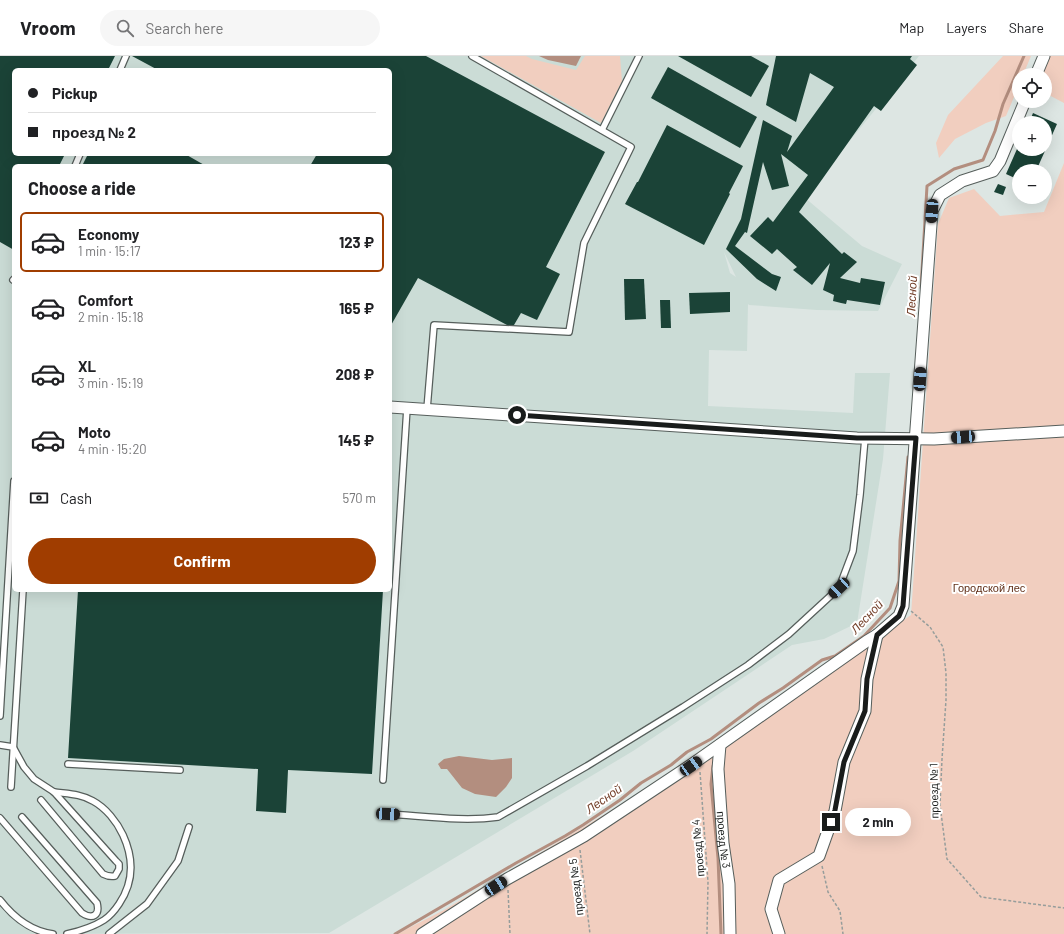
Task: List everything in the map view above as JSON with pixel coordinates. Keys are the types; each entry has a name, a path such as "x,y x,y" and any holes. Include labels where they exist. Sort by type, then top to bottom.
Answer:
{"street":[{"path":"1039,68 1044,56"},
{"path":"422,934 507,879 579,839 720,746 867,640 877,635 899,616 903,606 932,211 940,195 962,181 992,171 1000,161 1022,108"},
{"path":"392,407 865,438 934,439 1064,431"},
{"path":"779,934 771,909 779,880 819,856 835,810 844,762 865,711 867,679 877,635"},
{"name":"проезд № 3","path":"720,746 718,769 723,843 729,884 730,934"}],"lane":[{"path":"121,68 126,56"},
{"path":"427,409 434,325 569,332 584,243 631,147 472,56"},
{"path":"602,130 639,56"},
{"path":"383,780 407,408"},
{"path":"388,814 451,818 498,817 587,766 683,707 748,665 789,634 839,588 853,551 865,438"},
{"path":"0,716 12,515"},
{"path":"11,787 23,592"},
{"path":"0,746 13,747"},
{"path":"13,747 24,767 34,779 54,792 119,864 119,869 115,876 111,877 103,874 41,800"},
{"path":"68,764 180,770"},
{"path":"54,792 80,795 94,801 108,813 120,828 127,844 131,861 130,880 125,896 116,909 105,919 93,926 67,934"},
{"path":"0,818 82,913 86,916 95,916 98,912 97,903 22,817"},
{"path":"109,934 147,904 178,861 188,827"},
{"path":"0,900 14,916 24,924 37,930 53,934"}],"path":[{"name":"проезд № 1","path":"903,606 930,627 943,647 946,673 946,700 940,806 947,859 981,897 1064,908"},
{"name":"проезд № 4","path":"699,760 708,882 707,934"},
{"name":"проезд № 5","path":"579,839 590,934"},
{"path":"819,856 828,892 840,911 844,934"},
{"path":"507,879 510,934"}],"shaded area":[{"path":"0,56 919,56 804,197 862,246 902,264 878,311 817,310 748,304 747,351 709,350 708,406 853,413 855,373 890,373 883,459 857,623 824,639 792,645 633,751 329,933 0,934","holes":["724,252 736,277 730,273"]},
{"path":"539,56 581,56 576,66 548,60"},
{"path":"459,756 492,760 512,758 512,778 506,787 496,797 475,794 462,788 447,769 441,769 438,764 444,759"}],"green space":[{"path":"481,56 526,56 532,59 576,70 585,56 620,56 622,81 601,123"},
{"path":"1003,56 1031,56 1026,68 1012,68 1012,102 1006,116 986,123 955,139 939,158 936,143 948,115"},
{"path":"1049,56 1064,56 1064,103 1052,97 1052,68 1044,68"},
{"name":"Городской лес","path":"1064,163 1064,934 397,934 444,910 627,801 815,672 862,649 911,615 938,224 949,198 974,189 1000,216 1044,212 1047,204 1052,204 1052,192"}],"building":[{"path":"0,56 115,56 109,68 12,68 12,156 64,156 60,164 12,164 12,249 0,242"},
{"path":"132,56 426,56 605,152 546,267 560,274 537,320 521,313 514,325 507,325 418,278 392,324 392,164 311,164 316,156 392,156 392,68 154,68"},
{"path":"678,56 751,56 769,66 751,97"},
{"path":"776,56 912,56 910,59 917,65 881,111 874,106 799,212 842,254 844,252 857,262 840,278 860,283 861,278 885,282 880,305 847,300 846,304 833,301 834,295 823,290 830,263 812,285 793,270 797,267 777,249 772,254 750,236 768,217 773,222 808,175 781,154 789,186 772,190 763,162 747,233 745,232 735,246 772,274 781,277 776,291 757,279 726,249 741,219 763,120 792,136 787,152 834,87 810,73 796,122 766,105"},
{"path":"668,67 757,117 740,148 651,98"},
{"path":"1033,113 1040,116 1032,116"},
{"path":"1052,122 1057,124 1052,135"},
{"path":"667,125 743,166 704,245 625,204"},
{"path":"87,156 188,156 202,164 83,164"},
{"path":"1014,156 1043,156 1039,164 1012,164 1012,177 1006,174"},
{"path":"998,184 1006,187 1003,195 994,192"},
{"path":"624,279 644,279 646,319 625,320"},
{"path":"730,292 730,312 690,314 689,293"},
{"path":"660,300 670,300 671,328 661,328"},
{"path":"78,592 383,592 372,774 288,770 286,813 256,811 258,769 68,758"}],"waterway":[{"name":"Лесной","path":"921,288 927,186 954,169 983,160 995,131 1003,104 1024,56"},
{"name":"Лесной","path":"395,934 583,825 620,800 641,783 671,765 687,752 711,739 759,703 822,660 835,656 864,636 890,608 899,581 900,541 908,457"},
{"path":"713,766 711,784 718,858 721,934"}],"route":[{"path":"517,415 857,438 916,438 903,606 899,616 877,635 867,679 865,711 844,762 835,810 831,822"}]}
